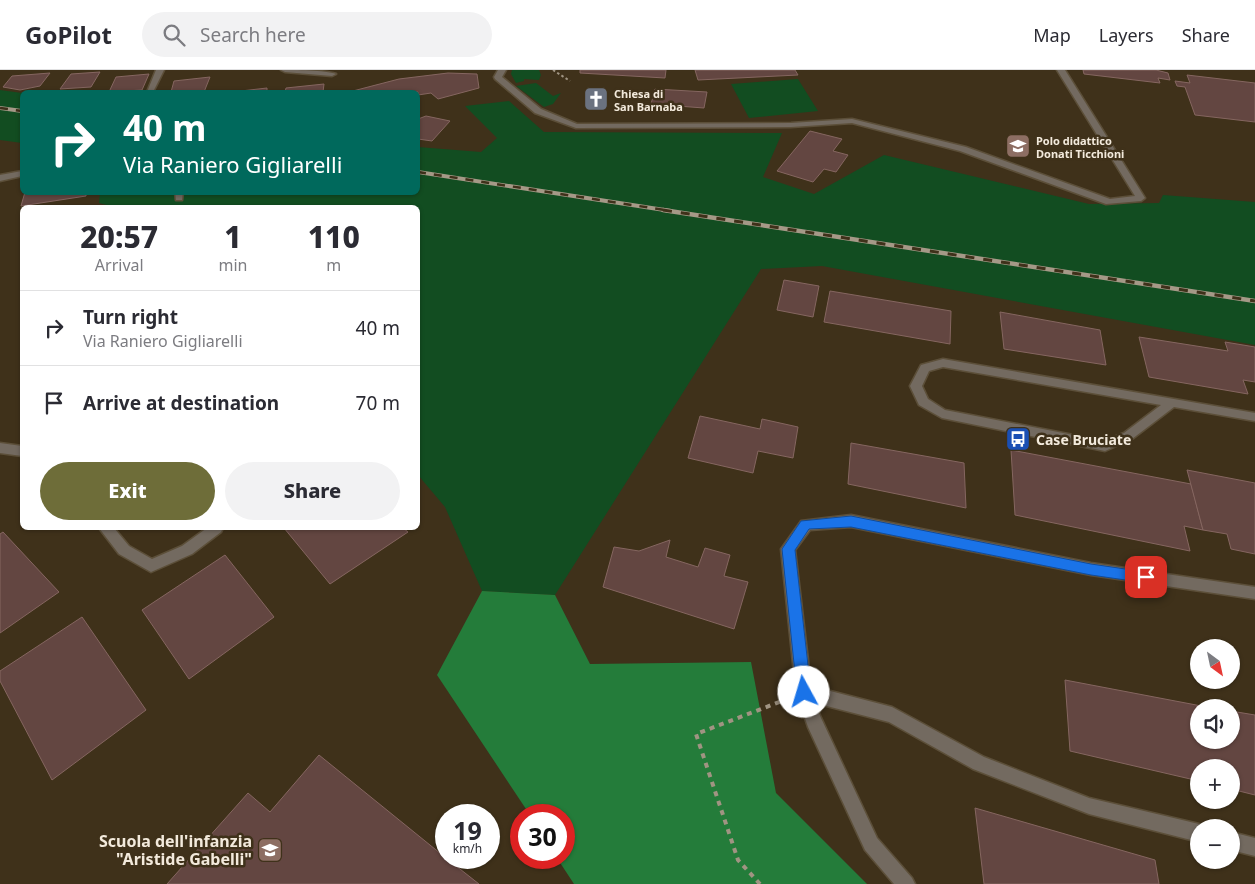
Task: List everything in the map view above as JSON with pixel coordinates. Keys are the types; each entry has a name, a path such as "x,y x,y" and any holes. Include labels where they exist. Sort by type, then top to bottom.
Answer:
{"street":[{"path":"151,90 160,70"},
{"path":"285,70 332,74"},
{"path":"502,70 498,77 538,111 576,126 791,125 852,121 963,149 1109,202 1141,198 1061,70"},
{"path":"0,178 20,174"},
{"path":"1172,403 1128,436 1104,446 942,414 923,402 916,386 925,368 943,363 1255,417"},
{"path":"0,448 20,451"},
{"path":"906,884 871,844 814,721 804,692 788,549 806,524 851,522 1091,569 1255,593"},
{"path":"108,530 124,550 151,566 187,550 213,530"},
{"path":"804,692 892,715 979,763 1089,806 1190,831"},
{"path":"1240,843 1255,847"}],"path":[{"path":"553,70 570,81"},
{"path":"760,884 738,860 696,734 804,692"}],"green space":[{"path":"512,70 539,70 541,75 539,80 524,79 524,81 516,83 511,74"},
{"path":"798,79 818,111 749,118 731,84"},
{"path":"536,83 553,96 561,93 553,104 544,107 516,86"},
{"path":"0,90 20,93 20,143 0,140"},
{"path":"509,101 544,132 782,133 763,177 814,194 884,155 1089,204 1159,203 1163,195 1255,202 1255,345 822,266 761,269 555,595 482,591 445,507 420,477 420,205 107,205 99,203 100,195 420,195 420,147 481,152 497,138 465,106"},
{"path":"482,591 555,595 590,664 751,662 776,793 867,884 574,884 564,869 575,869 575,804 523,804 437,675"}],"building":[{"path":"580,70 666,70 665,78 580,73"},
{"path":"695,70 795,70 798,75 698,80"},
{"path":"1083,70 1156,70 1168,73 1170,80 1158,78 1160,83 1084,74"},
{"path":"100,72 91,87 60,89 71,74"},
{"path":"50,73 40,86 20,90 3,87 12,76"},
{"path":"448,73 477,74 479,88 438,99 431,93 420,95 420,90 357,90 399,79"},
{"path":"149,74 142,90 110,90 116,77"},
{"path":"1187,75 1255,83 1255,122 1195,115 1185,87 1177,86 1175,81 1190,83"},
{"path":"210,77 205,90 172,90 174,81"},
{"path":"324,84 323,90 286,90 286,88"},
{"path":"267,88 267,90 250,90"},
{"path":"655,89 707,92 704,108 651,104"},
{"path":"426,116 450,121 432,141 420,139 420,118"},
{"path":"810,131 842,139 833,151 848,155 836,172 824,169 813,182 777,171"},
{"path":"24,195 86,195 86,196 21,205"},
{"path":"784,280 819,286 813,317 777,310"},
{"path":"830,291 951,311 950,344 824,322"},
{"path":"1000,312 1100,330 1106,365 1004,349"},
{"path":"1139,337 1228,351 1225,342 1255,347 1255,382 1243,380 1248,394 1149,377"},
{"path":"700,416 760,429 762,419 798,427 793,458 758,451 753,473 688,458"},
{"path":"851,443 964,463 966,508 848,484"},
{"path":"1011,450 1191,484 1203,530 1184,526 1190,551 1015,515"},
{"path":"1187,470 1255,483 1255,554 1231,549 1227,534 1203,530"},
{"path":"286,530 406,530 408,532 330,584"},
{"path":"3,532 59,592 0,633 0,534"},
{"path":"670,540 666,557 698,567 705,548 730,555 724,576 748,582 734,629 603,587 614,547 639,551"},
{"path":"225,555 274,617 189,679 142,610"},
{"path":"82,617 146,710 52,780 0,681 0,671"},
{"path":"1065,680 1190,704 1190,749 1240,749 1240,712 1255,715 1255,795 1240,791 1240,759 1190,759 1190,779 1070,751"},
{"path":"319,755 435,849 435,869 460,869 479,884 167,884 248,793 270,812"},
{"path":"975,808 1155,860 1159,884 984,884"}],"railway":[{"path":"0,108 20,111"},
{"path":"420,172 671,211"},
{"path":"663,210 1255,301"}],"place":[{"name":"Chiesa di San Barnaba","path":"596,99"},
{"name":"Polo didattico Donati Ticchioni","path":"1018,146"},
{"name":"Case Bruciate","path":"1018,439"},
{"name":"Scuola dell'infanzia \"Aristide Gabelli\"","path":"270,850"}],"route":[{"path":"804,692 788,549 806,524 851,522 1091,569 1146,577"}]}
